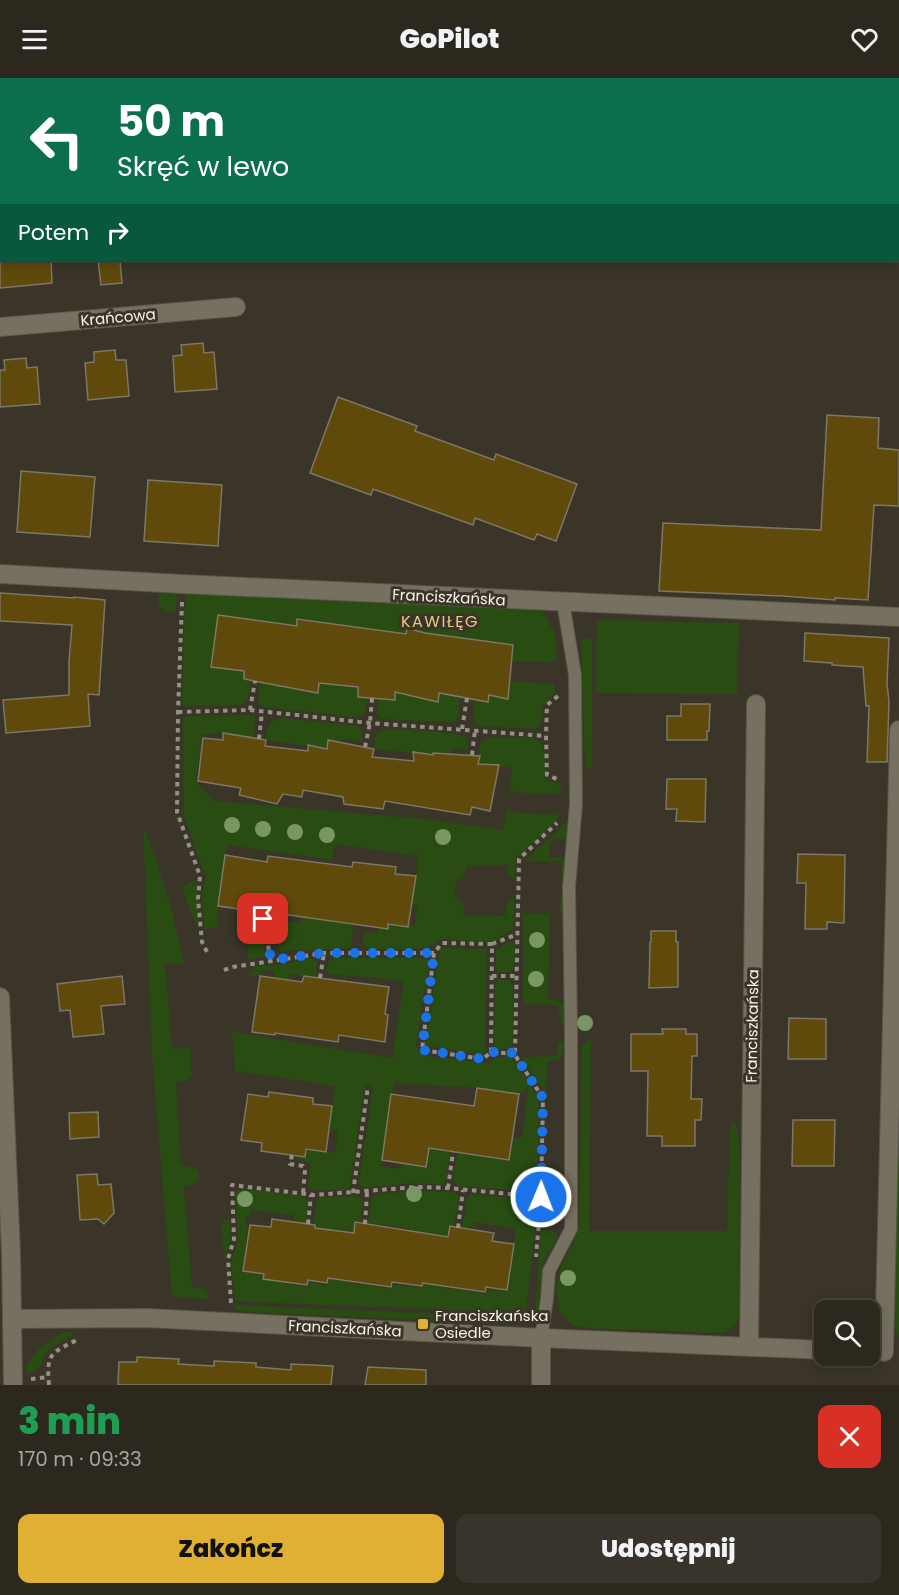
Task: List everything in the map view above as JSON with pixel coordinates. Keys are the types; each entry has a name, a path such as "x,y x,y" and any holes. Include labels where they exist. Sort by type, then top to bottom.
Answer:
{"street":[{"name":"Krańcowa","path":"0,327 236,307"},
{"name":"Franciszkańska","path":"0,574 899,617"},
{"name":"Franciszkańska","path":"749,1347 756,704"},
{"path":"884,1352 899,730"},
{"path":"0,997 6,1317 13,1385"},
{"name":"Franciszkańska","path":"6,1317 147,1318 814,1350"},
{"path":"541,1385 542,1338"}],"lane":[{"path":"542,1338 549,1271 571,1229 572,1031 569,887 576,804 575,675 563,602"}],"path":[{"path":"182,584 177,812 201,876 198,898 202,942 208,956"},
{"path":"250,710 255,681"},
{"path":"559,695 547,705 547,774 564,782"},
{"path":"365,747 372,698"},
{"path":"462,729 467,698"},
{"path":"178,712 250,710 370,723 546,736"},
{"path":"259,739 262,712"},
{"path":"472,755 475,730"},
{"path":"535,1268 541,1197 543,1098 515,1053 519,859 563,818"},
{"path":"263,919 271,960"},
{"path":"515,1053 491,1052 483,1059 422,1050 434,953 442,944 492,944 518,934"},
{"path":"491,1052 492,944"},
{"path":"320,978 324,953"},
{"path":"224,970 271,960 324,953 434,953"},
{"path":"492,976 517,976"},
{"path":"353,1193 368,1086"},
{"path":"448,1188 453,1152"},
{"path":"292,1155 290,1164 303,1166 305,1170 303,1194"},
{"path":"231,1303 228,1259 234,1239 232,1185 311,1195 417,1187 541,1197"},
{"path":"458,1228 463,1189"},
{"path":"365,1224 367,1192"},
{"path":"308,1224 311,1195"},
{"path":"49,1385 48,1363 51,1356 85,1337"}],"green space":[{"path":"160,589 177,590 176,611 167,612 161,609 158,603"},
{"path":"185,590 539,606 555,633 557,662 512,661 513,644 425,633 407,628 406,634 298,619 297,626 218,616 211,667 244,671 244,679 250,680 248,698 240,705 182,706"},
{"path":"597,620 739,623 737,694 595,693"},
{"path":"592,637 592,767 585,769 581,640"},
{"path":"510,681 554,684 556,692 545,704 539,726 536,729 479,726 473,717 476,700 488,702 489,695 508,699"},
{"path":"261,682 318,693 319,683 358,687 358,696 368,697 362,715 354,717 263,707 259,704 258,698"},
{"path":"395,692 437,702 439,693 459,697 459,712 456,721 451,723 383,719 376,713 379,699 395,700"},
{"path":"255,715 254,738 223,733 202,734 196,782 215,801 424,819 503,830 506,812 559,815 557,820 516,858 515,879 509,875 508,865 468,865 463,876 456,880 455,897 459,898 464,906 464,915 505,916 507,905 515,897 513,929 493,942 440,939 428,948 369,950 364,945 363,932 377,933 379,927 388,929 388,924 408,927 408,925 415,925 418,906 412,905 418,856 334,844 332,860 227,845 218,906 218,926 204,930 202,892 206,879 184,817 183,716"},
{"path":"284,718 357,726 362,730 362,742 342,739 339,742 328,740 327,749 266,740 270,724"},
{"path":"388,729 460,735 468,740 467,750 454,748 450,754 433,753 433,755 374,749 377,732"},
{"path":"487,738 534,738 543,746 545,780 559,785 562,793 530,794 509,791 512,768 478,763 480,744"},
{"path":"567,822 567,837 551,840 549,858 566,860 567,877 563,879 561,876 561,861 525,861"},
{"path":"143,823 171,906 184,963 165,964 172,1049 190,1047 192,1075 187,1081 176,1082 181,1166 195,1167 199,1173 199,1178 194,1185 184,1187 192,1287 206,1290 208,1299 172,1297 152,1055"},
{"path":"196,879 199,926 192,917 182,887"},
{"path":"561,897 565,897 563,913 550,915 548,1000 555,1000 563,1004 565,1026 562,1025 557,1005 523,1004 523,914 559,913"},
{"path":"302,916 353,925 351,948 280,951 269,919 301,923"},
{"path":"253,925 258,925 266,955 251,960 248,958 247,942 237,928 253,930"},
{"path":"508,942 514,943 515,946 514,968 502,973 496,968 496,950"},
{"path":"440,948 487,949 485,1054 425,1046"},
{"path":"309,958 317,961 316,978 290,974 288,980 274,978 274,972 261,970 260,976 248,976 257,966 286,964"},
{"path":"334,958 420,958 429,960 416,1046 424,1056 488,1063 494,1059 509,1056 514,1060 539,1099 537,1192 458,1186 454,1179 457,1152 509,1160 513,1137 522,1138 528,1088 519,1094 479,1088 394,1083 381,1166 400,1169 402,1163 429,1148 450,1151 445,1183 441,1185 414,1183 361,1188 359,1182 373,1086 365,1084 350,1188 312,1190 308,1183 310,1165 306,1161 296,1160 297,1156 305,1157 306,1149 335,1153 338,1131 329,1130 335,1086 235,1071 232,1032 392,1058 404,981 347,975 346,981 343,981 343,975 326,973 329,961"},
{"path":"508,980 513,985 513,1044 507,1049 498,1049 494,1044 495,982"},
{"path":"591,1040 589,1231 727,1231 730,1124 736,1125 740,1150 739,1316 733,1327 725,1332 587,1328 573,1325 561,1314 557,1298 557,1281 579,1225 582,1044"},
{"path":"562,1041 563,1050 560,1059 547,1062 546,1094 521,1057 557,1056 558,1043"},
{"path":"899,1080 899,1336 892,1318"},
{"path":"249,1189 301,1196 308,1203 305,1223 294,1221 294,1215 252,1210 250,1217 246,1216 245,1224 248,1224 242,1272 262,1275 261,1279 308,1287 309,1282 328,1285 330,1275 347,1277 347,1282 392,1289 393,1284 423,1288 425,1280 441,1282 440,1287 486,1294 487,1289 507,1291 516,1229 474,1222 473,1228 462,1227 467,1198 472,1194 533,1200 538,1204 526,1313 235,1301 231,1265 238,1238 235,1191"},
{"path":"411,1191 453,1192 459,1196 454,1226 449,1226 447,1236 428,1233 426,1242 409,1240 411,1229 368,1223 371,1200 374,1195"},
{"path":"358,1196 363,1202 360,1222 355,1222 353,1232 334,1229 332,1237 315,1234 317,1225 313,1224 317,1199"},
{"path":"229,1218 231,1239 224,1260 221,1223"},
{"path":"541,1229 553,1230 558,1237 543,1263 538,1314 535,1317"},
{"path":"233,1305 497,1316 502,1319 503,1324 247,1312 235,1309"},
{"path":"66,1332 75,1332 51,1348 37,1370 25,1373 31,1359 41,1348"}],"building":[{"path":"0,261 51,261 52,283 0,288"},
{"path":"98,261 120,261 122,283 101,285"},
{"path":"203,343 204,353 214,352 217,389 175,392 173,356 182,355 181,345"},
{"path":"115,350 116,360 126,360 129,396 88,400 85,363 94,362 94,352"},
{"path":"26,358 27,368 37,367 40,404 0,407 0,370 5,370 4,360"},
{"path":"338,397 417,426 415,431 494,460 496,454 577,484 556,541 537,534 534,540 475,518 473,525 373,489 371,495 310,473"},
{"path":"827,415 879,418 878,448 899,450 899,506 874,505 868,600 659,591 663,523 821,530"},
{"path":"21,471 95,477 90,537 17,532"},
{"path":"148,480 222,485 218,546 144,541"},
{"path":"0,593 105,600 99,695 88,694 90,726 6,733 3,700 69,695 72,625 0,621"},
{"path":"218,615 297,626 297,619 406,634 407,628 425,633 513,645 508,699 489,695 488,702 439,693 438,702 395,692 395,700 358,697 358,687 319,683 318,693 244,679 244,671 211,667"},
{"path":"805,633 889,638 887,762 867,762 869,706 866,706 863,667 804,661"},
{"path":"681,704 710,704 707,740 667,740 667,716 681,716"},
{"path":"223,733 266,740 265,746 308,751 308,745 327,749 328,740 374,749 372,757 414,761 413,752 433,755 433,753 480,756 478,764 499,765 490,811 472,807 470,815 385,801 383,809 344,804 343,797 303,790 302,797 283,794 277,804 239,795 241,788 198,781 203,738 223,740"},
{"path":"667,779 706,779 705,822 676,821 677,809 666,809"},
{"path":"798,854 845,855 844,923 827,922 827,929 805,929 806,883 797,883"},
{"path":"225,855 267,862 268,856 352,867 353,862 396,867 395,874 416,876 408,927 388,924 388,929 282,914 282,921 238,915 239,909 218,906"},
{"path":"651,931 676,931 678,987 649,988"},
{"path":"122,976 125,1004 101,1006 104,1034 73,1037 70,1010 60,1011 57,984"},
{"path":"260,976 302,982 304,976 389,987 385,1014 388,1015 385,1042 339,1035 338,1042 252,1032"},
{"path":"789,1018 826,1019 826,1059 788,1059"},
{"path":"662,1029 686,1029 686,1034 697,1034 697,1056 692,1056 691,1099 702,1099 701,1120 695,1120 695,1146 662,1146 662,1136 647,1136 648,1071 631,1071 631,1034 663,1034"},
{"path":"477,1088 519,1094 509,1160 429,1148 426,1167 382,1160 391,1094 474,1106"},
{"path":"269,1092 313,1098 313,1104 332,1106 326,1152 306,1149 305,1157 261,1151 262,1143 241,1140 248,1094 268,1097"},
{"path":"98,1112 99,1137 70,1139 69,1113"},
{"path":"793,1120 835,1120 834,1166 792,1166"},
{"path":"97,1174 98,1185 111,1184 114,1213 104,1224 98,1219 80,1220 77,1175"},
{"path":"272,1219 354,1233 355,1222 448,1237 450,1226 494,1233 492,1241 514,1244 507,1290 486,1287 485,1292 423,1283 422,1286 392,1282 391,1287 328,1278 327,1283 308,1280 307,1285 263,1279 264,1274 243,1271 250,1225 271,1227"},
{"path":"137,1357 179,1359 178,1364 214,1366 214,1361 256,1363 256,1367 291,1370 291,1364 333,1366 331,1385 118,1385 119,1362 137,1362"},
{"path":"368,1367 426,1370 426,1385 365,1385"}],"place":[{"name":"Franciszkańska Osiedle","path":"423,1324"}],"district":[{"name":"KAWIŁĘG","path":"440,621"}],"route":[{"path":"263,919 271,960 324,953 434,953 422,1050 483,1059 491,1052 515,1053 543,1098 541,1197"}]}
